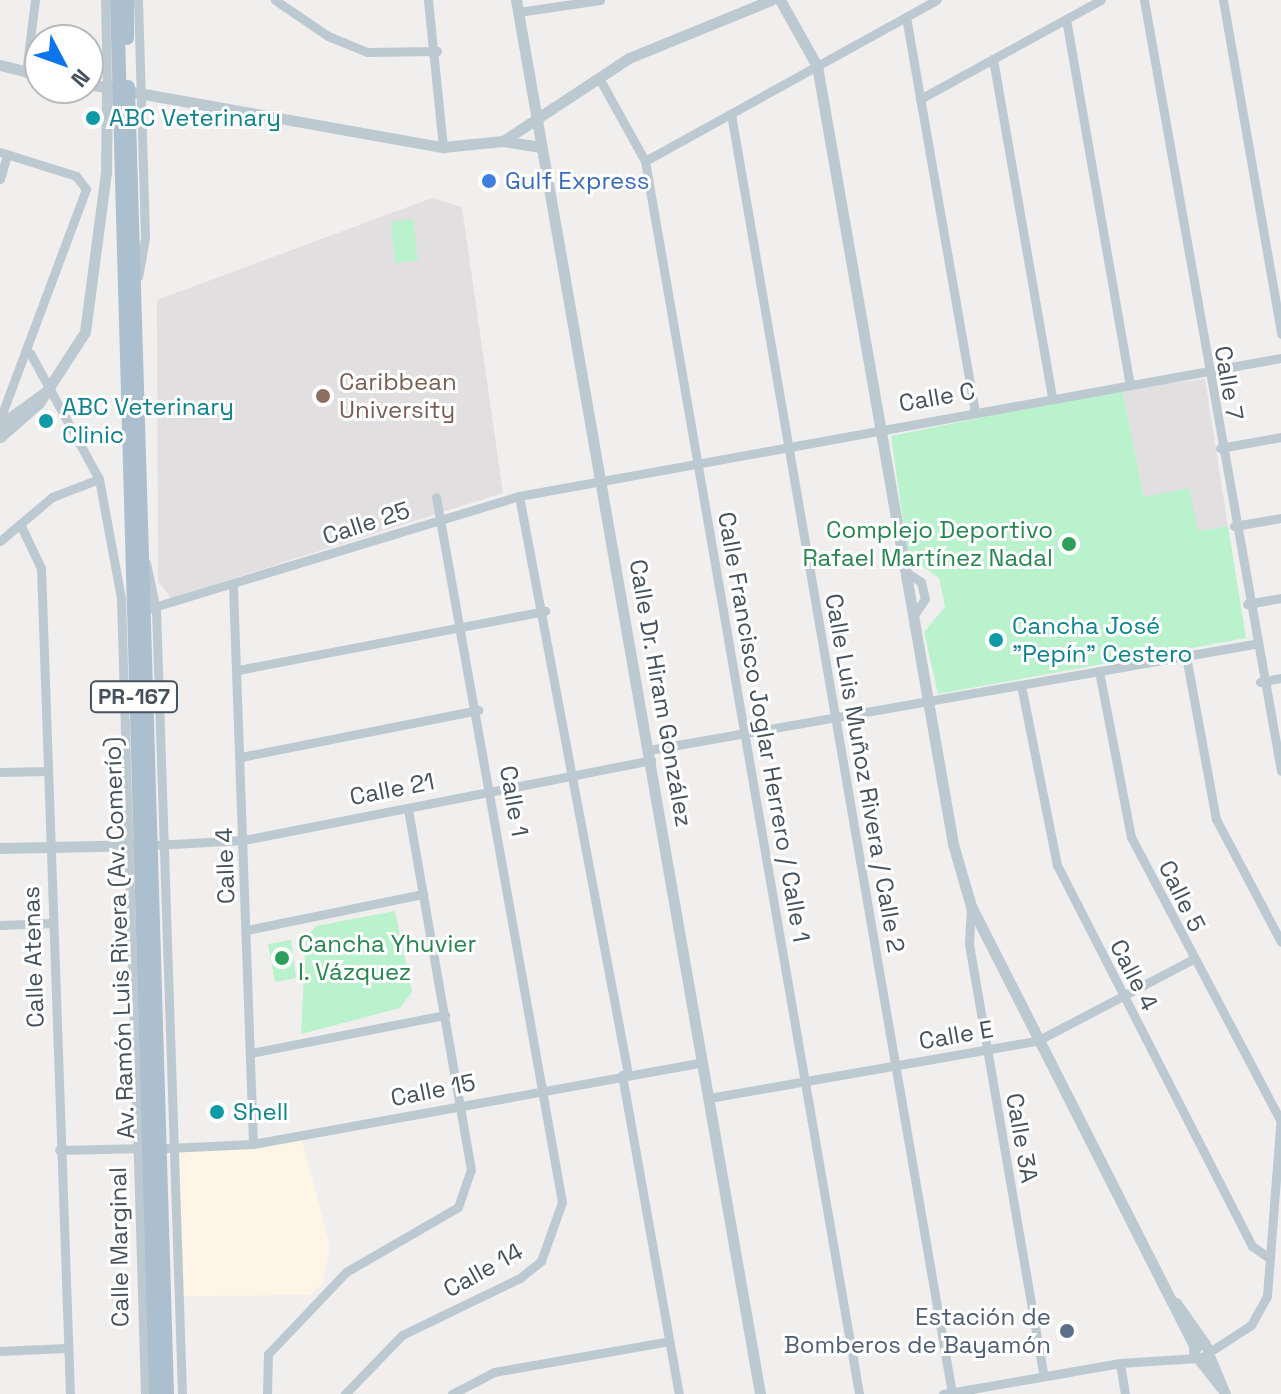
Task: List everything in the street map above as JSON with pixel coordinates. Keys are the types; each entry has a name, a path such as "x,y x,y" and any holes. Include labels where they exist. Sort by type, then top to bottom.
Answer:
{"main road":[{"name":"Av. Ramón Luis Rivera (Av. Comerío)","path":"117,0 137,287 144,558 150,610 145,845"},
{"name":"Av. Ramón Luis Rivera (Av. Comerío)","path":"127,0 124,91 154,1148 156,1394"},
{"name":"Av. Ramón Luis Rivera (Av. Comerío)","path":"154,1148 167,1394"}],"street":[{"path":"32,24 35,0"},
{"path":"105,0 124,91"},
{"path":"0,437 47,390 79,350 91,311 138,0"},
{"path":"275,0 328,36 367,52 437,51"},
{"path":"428,0 437,51 443,147"},
{"path":"517,6 600,0"},
{"path":"503,141 537,123 599,78 670,38 771,0"},
{"path":"780,0 817,66 928,701 971,906 1037,1041 1168,1293 1203,1350 1224,1392"},
{"path":"645,161 937,0"},
{"path":"920,99 1101,0"},
{"name":"Calle 7","path":"1144,0 1260,682 1281,771"},
{"path":"1223,0 1281,334"},
{"name":"Calle Dr. Hiram González","path":"517,6 760,1394"},
{"path":"906,17 975,411"},
{"path":"1066,19 1130,384"},
{"path":"993,59 1052,397"},
{"path":"0,65 24,72"},
{"name":"Calle Francisco Joglar Herrero / Calle 1","path":"599,78 645,161 859,1394"},
{"path":"104,87 443,147 503,141 541,147"},
{"name":"Calle Luis Muñoz Rivera / Calle 2","path":"731,114 895,1066 948,1393"},
{"path":"0,179 4,153 76,176 86,189 30,353 0,422"},
{"name":"Calle Marginal","path":"30,353 47,390 99,479 121,598 145,845 154,1148 145,1394"},
{"name":"Calle C","path":"601,478 788,442 1281,358"},
{"path":"0,422 47,390"},
{"path":"1220,448 1281,437"},
{"name":"Calle 25","path":"150,610 233,587 519,496 601,478"},
{"path":"0,541 52,497 99,479"},
{"path":"519,496 545,611 679,1394"},
{"name":"Calle 1","path":"436,497 443,520 478,710 544,1089"},
{"path":"1234,526 1281,518"},
{"name":"Calle Atenas","path":"20,524 41,568 65,1348 70,1394"},
{"name":"Calle 4","path":"233,587 253,1144"},
{"path":"1247,604 1281,598"},
{"path":"238,670 545,611"},
{"name":"Calle 21","path":"145,845 244,840 574,776 745,733 1254,644"},
{"path":"1186,656 1216,819 1281,942"},
{"name":"Calle 5","path":"1099,671 1131,837 1191,960 1280,1117"},
{"path":"1260,682 1281,678"},
{"name":"Calle 4","path":"1021,685 1057,865 1252,1246 1269,1258"},
{"path":"241,757 478,710"},
{"path":"0,772 48,771"},
{"path":"267,1394 268,1354 346,1272 458,1207 471,1170 408,809"},
{"path":"0,848 145,845"},
{"path":"247,930 423,894"},
{"name":"Calle 3A","path":"971,906 969,944 1044,1376"},
{"path":"0,925 53,923"},
{"name":"Calle E","path":"709,1098 1037,1041 1191,960"},
{"path":"251,1053 445,1015"},
{"name":"Calle 15","path":"59,1150 253,1144 703,1062"},
{"name":"Calle 14","path":"345,1394 402,1335 520,1278 541,1261 562,1202 544,1089"},
{"path":"948,1393 1203,1350 1235,1335 1261,1313 1269,1258 1280,1117"},
{"name":"Calle Marginal","path":"154,1148 182,1394"},
{"path":"452,1394 494,1372 669,1341"},
{"path":"0,1351 65,1348"},
{"path":"1120,1363 1125,1394"}],"shaded area":[{"name":"Caribbean University","path":"432,198 462,207 503,493 171,598 158,581 157,300"},
{"path":"1205,379 1228,526 1198,531 1144,497 1122,389"},
{"path":"302,1140 330,1247 322,1284 309,1295 182,1296 175,1153"}],"green space":[{"path":"413,219 418,261 395,263 391,222"},
{"name":"Complejo Deportivo Rafael Martínez Nadal","path":"1122,389 1144,497 1189,488 1198,531 1228,526 1246,638 938,694 924,632 945,607 939,578 908,556 891,436"},
{"path":"395,911 412,992 400,1008 301,1034 306,938 316,926"},
{"name":"Cancha Yhuvier I. Vázquez","path":"291,940 296,978 275,982 268,944"}],"place":[{"name":"ABC Veterinary","path":"93,118"},
{"name":"Gulf Express","path":"489,181"},
{"name":"Caribbean University","path":"323,396"},
{"name":"ABC Veterinary Clinic","path":"46,421"},
{"name":"Complejo Deportivo Rafael Martínez Nadal","path":"1069,544"},
{"name":"Cancha José \"Pepín\" Cestero","path":"996,640"},
{"name":"Cancha Yhuvier I. Vázquez","path":"282,958"},
{"name":"Shell","path":"217,1112"},
{"name":"Estación de Bomberos de Bayamón","path":"1067,1331"}]}
